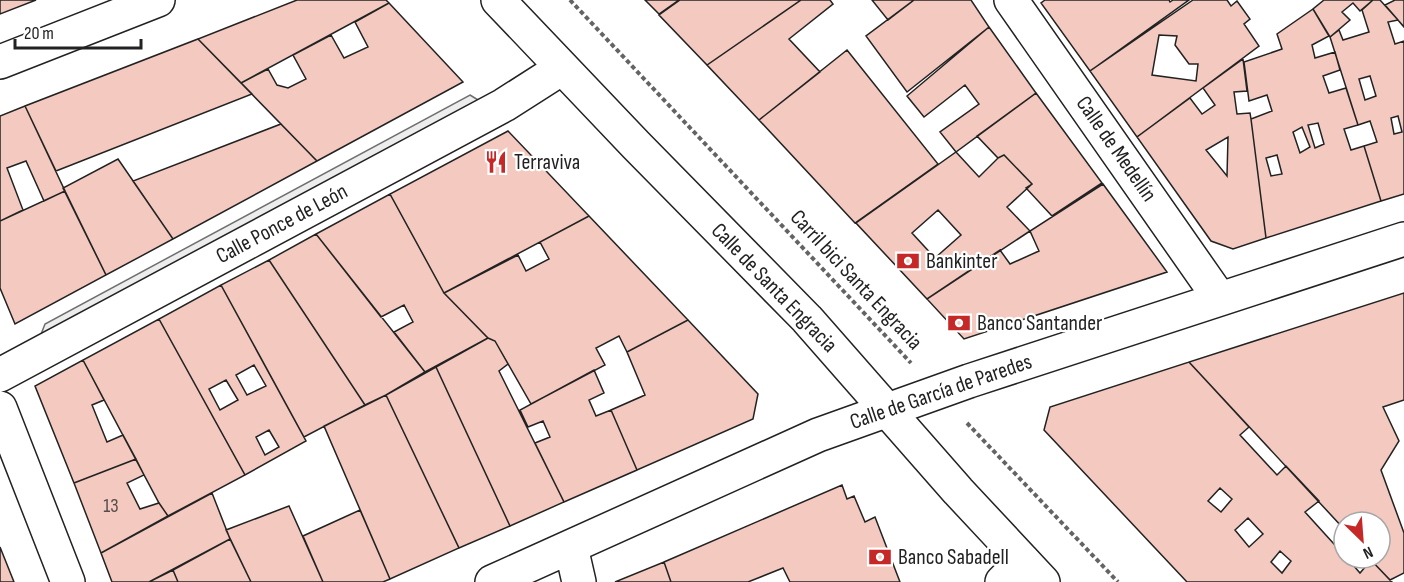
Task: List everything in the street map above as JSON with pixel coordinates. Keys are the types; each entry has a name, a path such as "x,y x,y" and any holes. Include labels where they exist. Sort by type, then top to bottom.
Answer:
{"street":[{"path":"0,62 158,0"},
{"name":"Calle de Santa Engracia","path":"498,0 807,319 889,411 1023,575"},
{"name":"Calle de Medellín","path":"1011,0 1186,248 1220,300"},
{"name":"Calle Ponce de León","path":"0,375 504,105 562,68"},
{"name":"Calle de García de Paredes","path":"492,582 818,435 939,392 1404,239"},
{"path":"0,408 68,582"},
{"path":"571,547 579,582"}],"path":[{"name":"Carril bici Santa Engracia","path":"570,0 1118,582"}],"shaded area":[{"path":"470,95 483,103 38,342 45,324"}],"building":[{"path":"0,0 36,0 0,14"},
{"path":"297,0 386,0 389,3 241,83 198,39"},
{"path":"645,0 679,0 659,14"},
{"path":"680,0 801,0 707,65 659,15"},
{"path":"801,0 830,0 833,4 789,39 820,72 759,120 707,65"},
{"path":"872,0 914,0 888,20"},
{"path":"914,0 971,0 989,27 907,92 866,36"},
{"path":"1045,0 1169,0 1170,2 1189,0 1090,71 1041,3"},
{"path":"1193,0 1227,0 1231,6 1237,1 1250,19 1244,24 1259,46 1137,137 1090,71","holes":["1159,35 1177,36 1175,45 1189,64 1198,64 1196,81 1152,75"]},
{"path":"1324,0 1373,0 1360,11 1353,3 1342,12 1350,20 1330,37 1313,9"},
{"path":"1373,0 1380,0 1398,20 1388,22 1395,44 1404,41 1404,194 1381,201 1364,146 1377,142 1370,121 1358,125 1330,37 1339,30 1343,40 1369,32 1362,10","holes":["1370,76 1376,96 1365,100 1359,79","1398,116 1402,132 1394,134 1391,118"]},
{"path":"1395,0 1404,0 1404,27 1385,5"},
{"path":"389,3 463,82 317,161 241,83 268,69 277,85 288,88 306,79 293,55 331,35 344,58 368,47 355,22"},
{"path":"1313,9 1329,36 1312,45 1315,58 1335,52 1340,70 1323,76 1329,93 1346,88 1358,125 1344,129 1351,150 1364,146 1381,201 1266,238 1251,119 1272,111 1267,95 1249,101 1244,62 1282,49 1277,34","holes":["1318,123 1324,144 1315,148 1308,125","1302,127 1310,147 1300,153 1293,132","1277,155 1282,174 1271,176 1266,158"]},
{"path":"989,27 1036,93 956,152 940,132 979,104 965,85 924,117 907,96"},
{"path":"198,39 252,94 56,171 25,106"},
{"path":"847,50 938,164 855,223 759,120"},
{"path":"1243,59 1247,91 1234,92 1237,114 1250,113 1266,238 1233,249 1211,241 1137,137 1190,98 1202,114 1215,105 1203,88","holes":["1228,137 1227,176 1206,150"]},
{"path":"1036,93 1102,183 1052,216 1026,188 1032,184 1004,155 998,158 977,136"},
{"path":"25,106 65,191 44,201 26,161 7,168 23,210 0,221 0,116"},
{"path":"281,124 317,161 173,239 133,181"},
{"path":"508,131 589,216 444,293 390,194"},
{"path":"956,152 979,177 1004,155 1032,184 1007,207 1030,231 927,299 856,223","holes":["938,210 961,235 935,258 912,233"]},
{"path":"118,159 173,239 106,275 63,188"},
{"path":"1103,184 1167,272 964,339 927,299 1000,250 1010,264 1039,251 1030,231"},
{"path":"65,191 106,275 15,324 0,288 0,221"},
{"path":"390,194 444,293 488,338 425,372 394,332 413,322 404,305 381,317 316,234"},
{"path":"589,216 688,320 627,352 619,336 596,348 605,365 531,404 495,341 488,338 444,293 518,255 526,271 549,259 540,242"},
{"path":"316,234 425,372 365,405 269,260"},
{"path":"269,260 365,405 304,437 221,285"},
{"path":"221,285 306,441 245,475 159,319","holes":["254,365 266,386 247,395 236,375","226,380 238,400 220,410 209,389","269,430 279,447 265,455 256,437"]},
{"path":"1404,293 1404,400 1383,407 1399,441 1381,470 1404,533 1404,573 1390,580 1380,570 1392,570 1392,510 1332,510 1332,516 1189,362"},
{"path":"159,319 245,475 168,516 83,360"},
{"path":"688,320 758,394 753,419 637,470 611,410 645,395 627,352"},
{"path":"488,338 495,341 508,364 499,371 564,502 510,526 436,367"},
{"path":"83,360 104,400 92,405 107,442 123,435 136,459 74,483 35,386"},
{"path":"1189,362 1249,427 1240,435 1277,475 1286,466 1319,501 1305,512 1332,542 1332,570 1357,570 1360,573 1363,570 1381,570 1392,582 1187,582 1044,430 1050,407","holes":["1220,488 1232,499 1221,512 1208,501","1248,518 1263,534 1249,547 1235,530","1280,551 1291,561 1282,573 1271,562"]},
{"path":"436,367 510,526 459,548 386,395"},
{"path":"594,370 604,393 589,400 596,416 611,410 637,470 564,502 535,443 550,437 543,421 528,427 520,410"},
{"path":"386,395 459,548 390,579 324,426"},
{"path":"136,459 144,475 127,483 140,509 159,503 168,516 101,553 74,483"},
{"path":"842,485 847,499 854,496 865,522 875,517 900,582 790,582 783,568 748,582 671,582 664,562"},
{"path":"212,493 230,539 149,582 112,582 101,553"},
{"path":"289,506 323,582 251,582 226,530"},
{"path":"360,510 390,579 383,582 323,582 303,536"},
{"path":"230,539 251,582 178,582 173,570"},
{"path":"0,547 14,582 0,582"},
{"path":"664,562 671,582 615,582"},
{"path":"173,570 178,582 149,582"}],"place":[{"name":"Terraviva","path":"496,162"},
{"name":"Bankinter","path":"908,261"},
{"name":"Banco Santander","path":"959,323"},
{"name":"Banco Sabadell","path":"880,557"}]}
